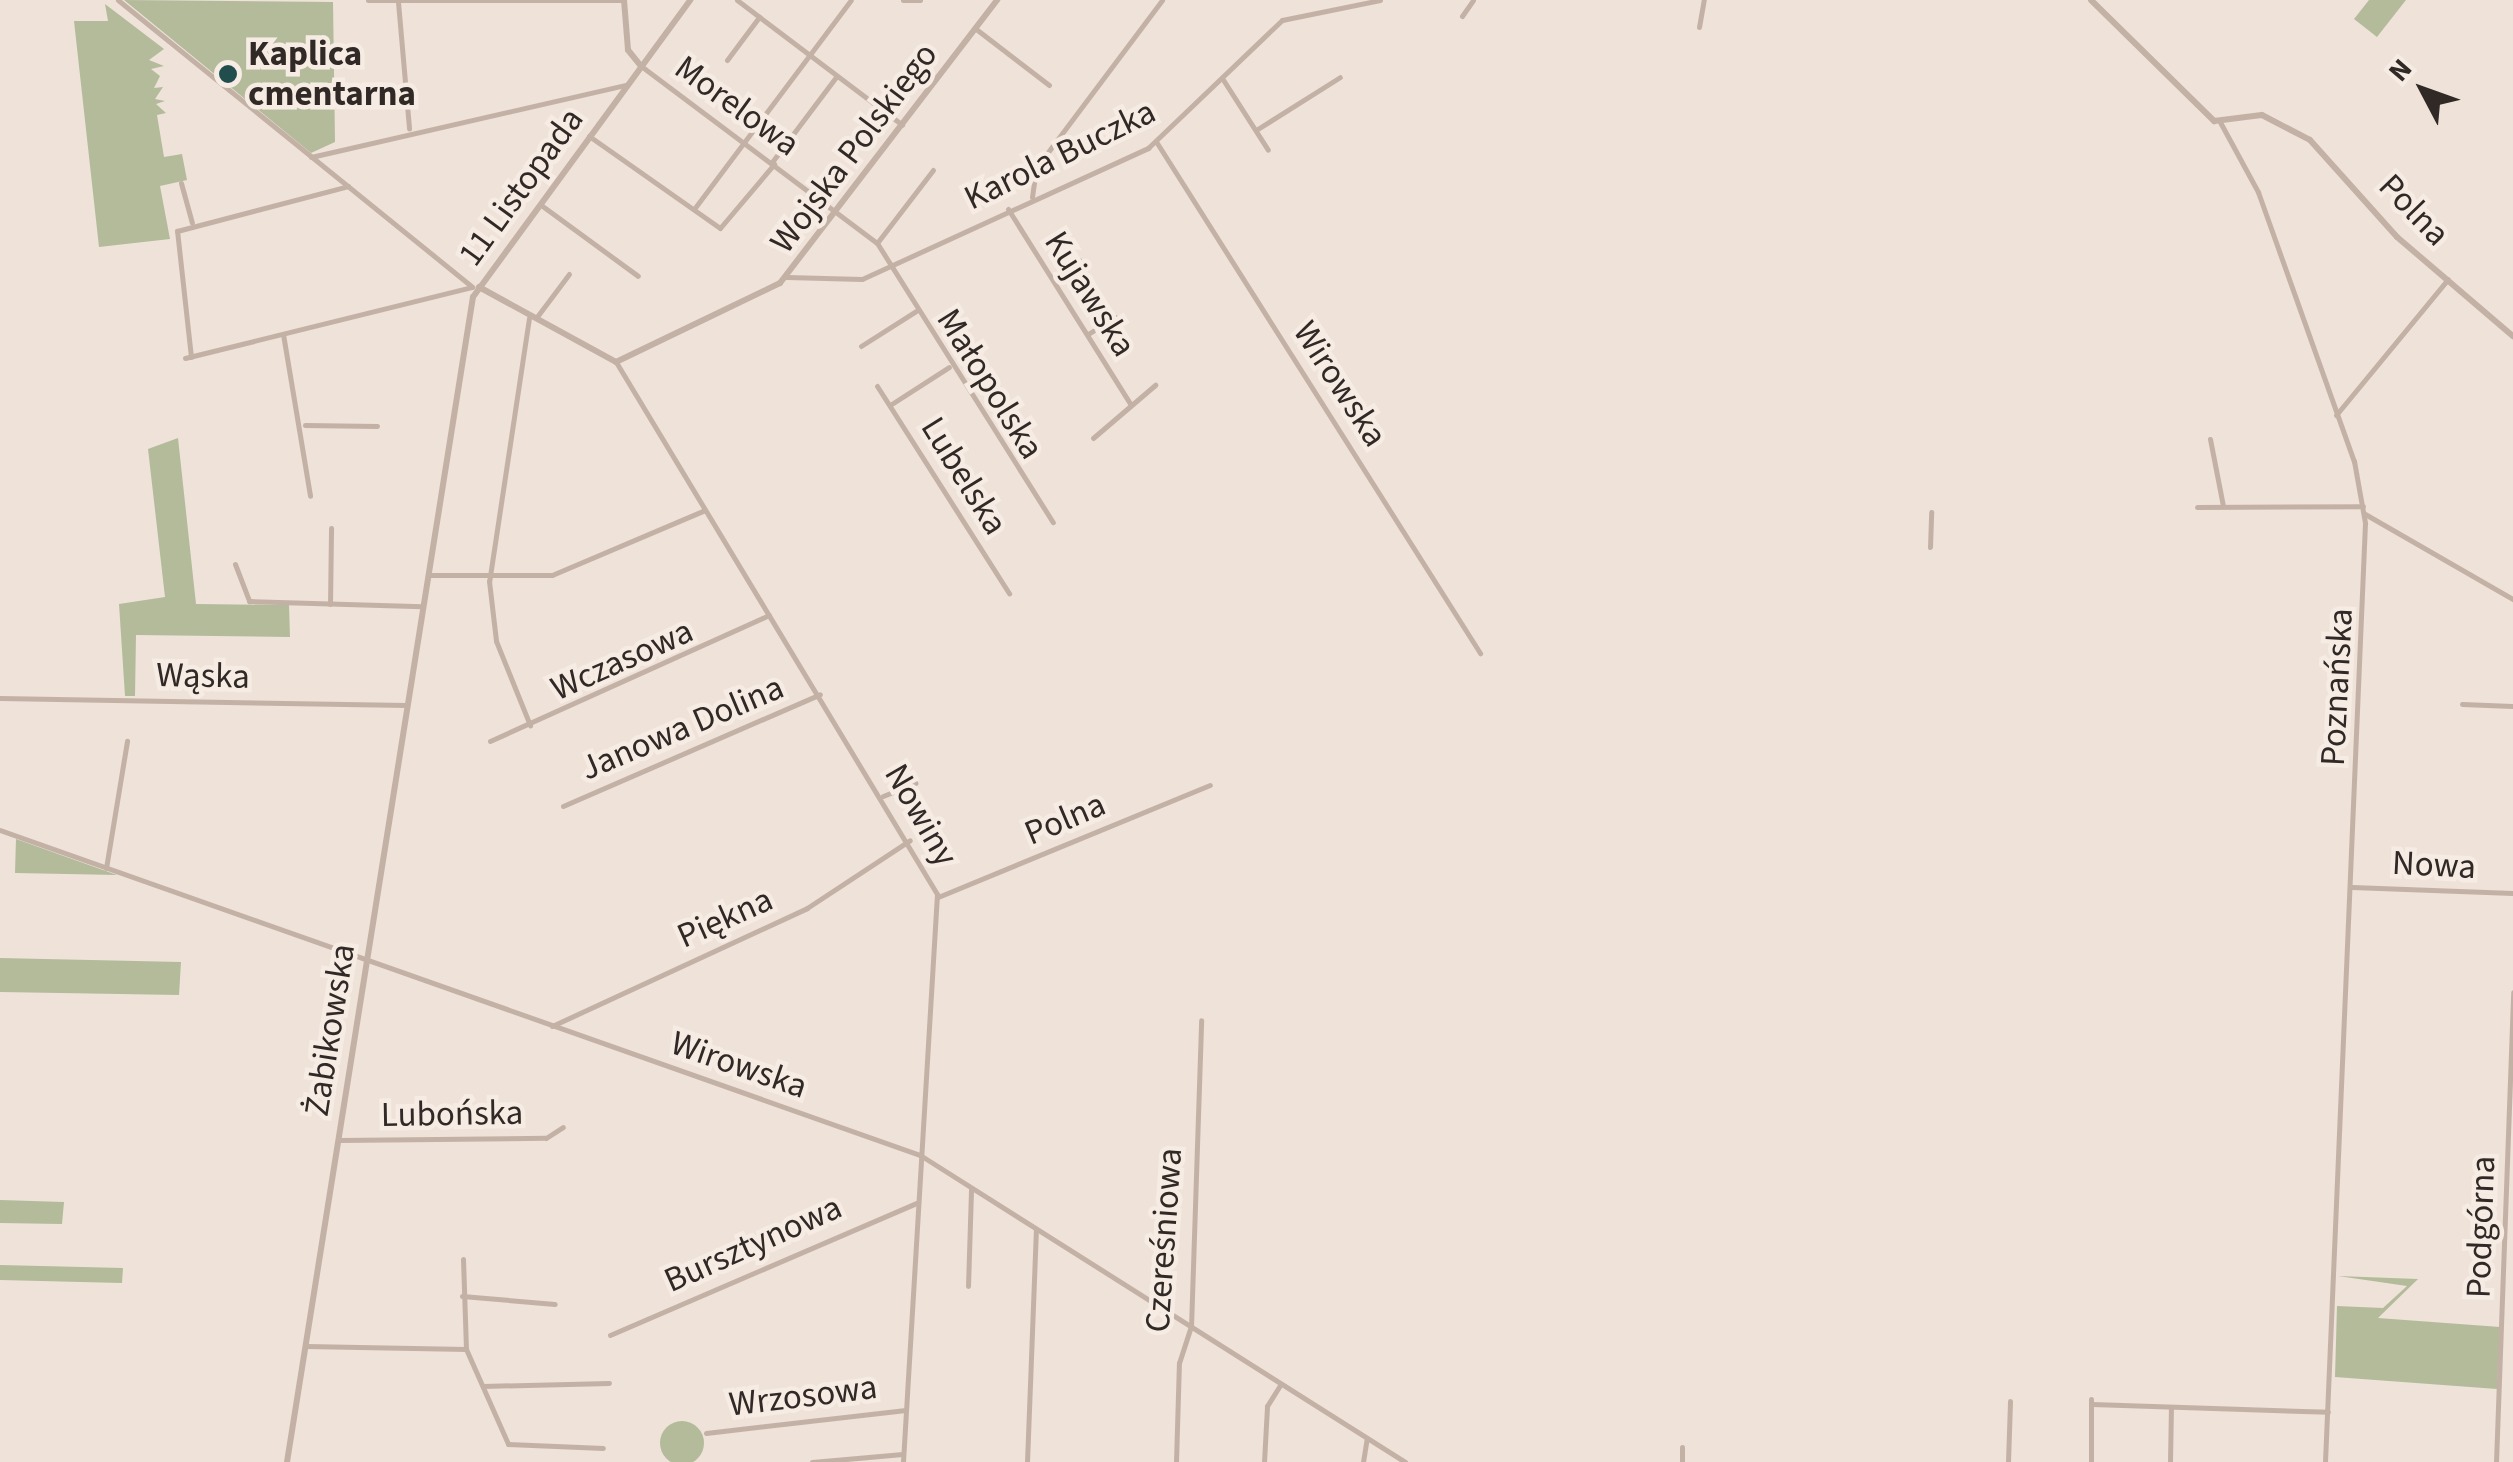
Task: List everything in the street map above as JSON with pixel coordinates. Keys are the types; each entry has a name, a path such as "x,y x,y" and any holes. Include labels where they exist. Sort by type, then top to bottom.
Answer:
{"street":[{"path":"118,0 142,24 476,287 616,362 790,279"},
{"path":"368,0 624,0 628,47 641,66"},
{"name":"11 Listopada","path":"422,606 476,287 690,0"},
{"path":"736,0 902,125"},
{"path":"694,208 851,0"},
{"path":"904,0 920,0"},
{"name":"Wojska Polskiego","path":"790,279 997,0"},
{"path":"1032,198 1036,168 1162,0"},
{"name":"Karola Buczka","path":"790,279 846,283 889,268 1008,209 1157,143 1222,78 1297,12 1378,0"},
{"path":"1462,16 1473,0"},
{"path":"1699,27 1704,0"},
{"name":"Poznańska","path":"2091,0 2220,122 2256,188 2364,506 2352,886 2325,1462"},
{"path":"398,1 409,129"},
{"path":"727,60 759,18"},
{"path":"976,28 1049,85"},
{"name":"Morelowa","path":"641,66 877,243 889,268"},
{"path":"589,135 726,227 837,76"},
{"path":"1256,130 1340,77"},
{"path":"1222,78 1268,150"},
{"path":"310,157 409,129 626,85"},
{"name":"Polna","path":"2220,122 2258,115 2302,134 2448,279 2513,336"},
{"name":"Wirowska","path":"1157,143 1480,653"},
{"path":"877,243 933,170"},
{"path":"181,183 192,224"},
{"path":"348,186 192,224 174,236 188,357 476,287"},
{"path":"539,203 638,276"},
{"name":"Kujawska","path":"1008,209 1131,405"},
{"path":"1050,278 1078,260"},
{"name":"Małopolska","path":"889,268 949,368 1053,522"},
{"path":"530,725 496,642 489,581 532,320 569,274"},
{"path":"2335,415 2448,279"},
{"path":"860,346 916,311"},
{"path":"1086,335 1115,318"},
{"path":"283,334 304,425 310,496"},
{"name":"Nowiny","path":"616,362 910,840 938,897 906,1410"},
{"path":"890,405 949,368"},
{"path":"1093,438 1155,385"},
{"name":"Lubelska","path":"878,386 1010,593"},
{"path":"304,425 377,426"},
{"path":"2210,439 2223,506"},
{"path":"2196,507 2364,506"},
{"path":"428,575 489,581 571,570 705,510"},
{"path":"1930,546 1931,512"},
{"path":"2364,514 2513,599"},
{"path":"330,604 332,528"},
{"path":"235,564 246,600 422,606"},
{"name":"Żabikowska","path":"287,1462 422,606"},
{"name":"Wczasowa","path":"490,741 769,614"},
{"name":"Janowa Dolina","path":"563,806 820,694"},
{"name":"Wąska","path":"0,698 406,706"},
{"path":"2462,704 2513,706"},
{"path":"106,868 127,741"},
{"path":"883,796 916,783"},
{"name":"Polna","path":"938,897 1206,784"},
{"name":"Wirowska","path":"0,830 920,1156 1405,1462"},
{"name":"Piękna","path":"552,1026 807,908 910,840"},
{"name":"Nowa","path":"2352,886 2513,894"},
{"name":"Podgórna","path":"2496,1462 2513,992"},
{"name":"Czereśniowa","path":"1176,1462 1179,1363 1191,1328 1201,1020"},
{"name":"Lubońska","path":"338,1140 546,1138 562,1127"},
{"path":"968,1286 971,1189"},
{"name":"Bursztynowa","path":"610,1335 917,1203"},
{"path":"1027,1462 1036,1230"},
{"path":"463,1259 466,1350 512,1446 604,1448"},
{"path":"462,1296 555,1304"},
{"path":"306,1346 466,1350"},
{"path":"483,1386 609,1383"},
{"path":"1264,1462 1267,1406 1281,1384"},
{"path":"2008,1462 2010,1400"},
{"path":"2090,1462 2092,1401 2328,1412"},
{"path":"2170,1462 2171,1407"},
{"path":"812,1462 904,1458 906,1410"},
{"name":"Wrzosowa","path":"706,1433 906,1410"},
{"path":"1363,1462 1367,1438"},
{"path":"1682,1447 1682,1462"}],"green space":[{"path":"124,0 333,2 335,142 311,153"},
{"path":"2369,0 2406,0 2377,37 2354,19"},
{"path":"105,4 164,49 149,60 164,66 151,69 160,76 154,88 163,87 155,99 165,101 156,104 166,113 157,115 164,157 182,154 187,180 160,186 170,239 99,247 74,21 108,21"},
{"path":"178,438 196,604 289,605 290,637 136,635 135,696 125,696 119,604 165,597 148,449"},
{"path":"16,839 117,875 15,873"},
{"path":"0,958 181,962 179,995 0,992"},
{"path":"0,1200 64,1202 62,1224 0,1223"},
{"path":"0,1265 123,1268 122,1283 0,1280"},
{"path":"2338,1276 2418,1279 2378,1318 2500,1327 2497,1389 2335,1377 2337,1306 2383,1308 2407,1286"},
{"path":"682,1421 698,1427 704,1443 698,1459 682,1465 666,1459 660,1443 666,1427"}],"place":[{"name":"Kaplica cmentarna","path":"228,74"}]}
